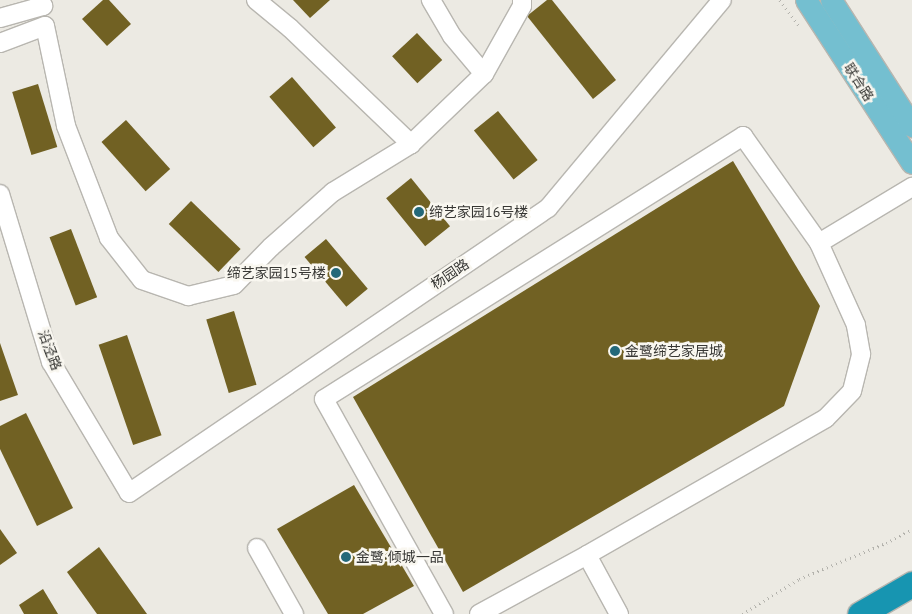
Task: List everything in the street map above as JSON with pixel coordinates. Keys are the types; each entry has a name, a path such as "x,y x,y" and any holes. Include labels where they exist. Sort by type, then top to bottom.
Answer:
{"highway":[{"path":"860,614 912,584"}],"main road":[{"name":"联合路","path":"806,0 912,163"},
{"path":"831,0 912,126"}],"street":[{"path":"0,18 43,6 39,0"},
{"path":"256,0 290,28 410,144"},
{"path":"431,0 452,36 484,74"},
{"path":"0,43 45,26 66,126 109,238 142,280 188,296 234,285 271,247 333,192 410,144 484,74 522,6 522,0"},
{"name":"杨园路","path":"129,493 548,208 722,0"},
{"path":"444,614 324,399 743,136 819,244 856,325 861,354 852,391 826,418 587,555 479,614"},
{"path":"819,244 912,187"},
{"name":"沿泾路","path":"0,194 51,362 129,493"},
{"path":"257,548 294,614"},
{"path":"587,555 619,614"}],"path":[{"path":"742,614 799,579 886,543 912,528"}],"building":[{"path":"103,0 109,0 131,24 107,46 82,19"},
{"path":"293,0 330,0 310,18"},
{"path":"547,0 552,0 616,80 593,99 527,16"},
{"path":"417,33 442,60 417,83 392,56"},
{"path":"292,77 336,128 313,147 269,97"},
{"path":"38,84 57,147 31,155 12,92"},
{"path":"498,111 538,160 514,179 474,131"},
{"path":"126,120 170,169 146,191 101,142"},
{"name":"金鹭缔艺家居城","path":"733,161 820,306 784,406 463,592 353,397"},
{"name":"缔艺家园16号楼","path":"411,178 450,226 425,246 386,198"},
{"path":"191,201 241,249 218,272 169,224"},
{"path":"71,229 97,297 76,305 50,237"},
{"name":"缔艺家园15号楼","path":"326,239 368,289 346,307 305,257"},
{"path":"234,311 257,385 229,393 206,319"},
{"path":"127,335 162,435 133,445 99,345"},
{"path":"0,343 18,395 0,401"},
{"path":"26,413 73,508 37,526 0,449 0,426"},
{"name":"金鹭·倾城一品","path":"354,485 414,586 363,614 328,614 277,529"},
{"path":"0,529 17,553 0,565"},
{"path":"99,547 147,614 97,614 67,572"},
{"path":"43,589 58,614 24,614 19,605"}],"place":[{"name":"缔艺家园16号楼","path":"419,212"},
{"name":"缔艺家园15号楼","path":"336,273"},
{"name":"金鹭缔艺家居城","path":"615,351"},
{"name":"金鹭·倾城一品","path":"346,557"}]}
